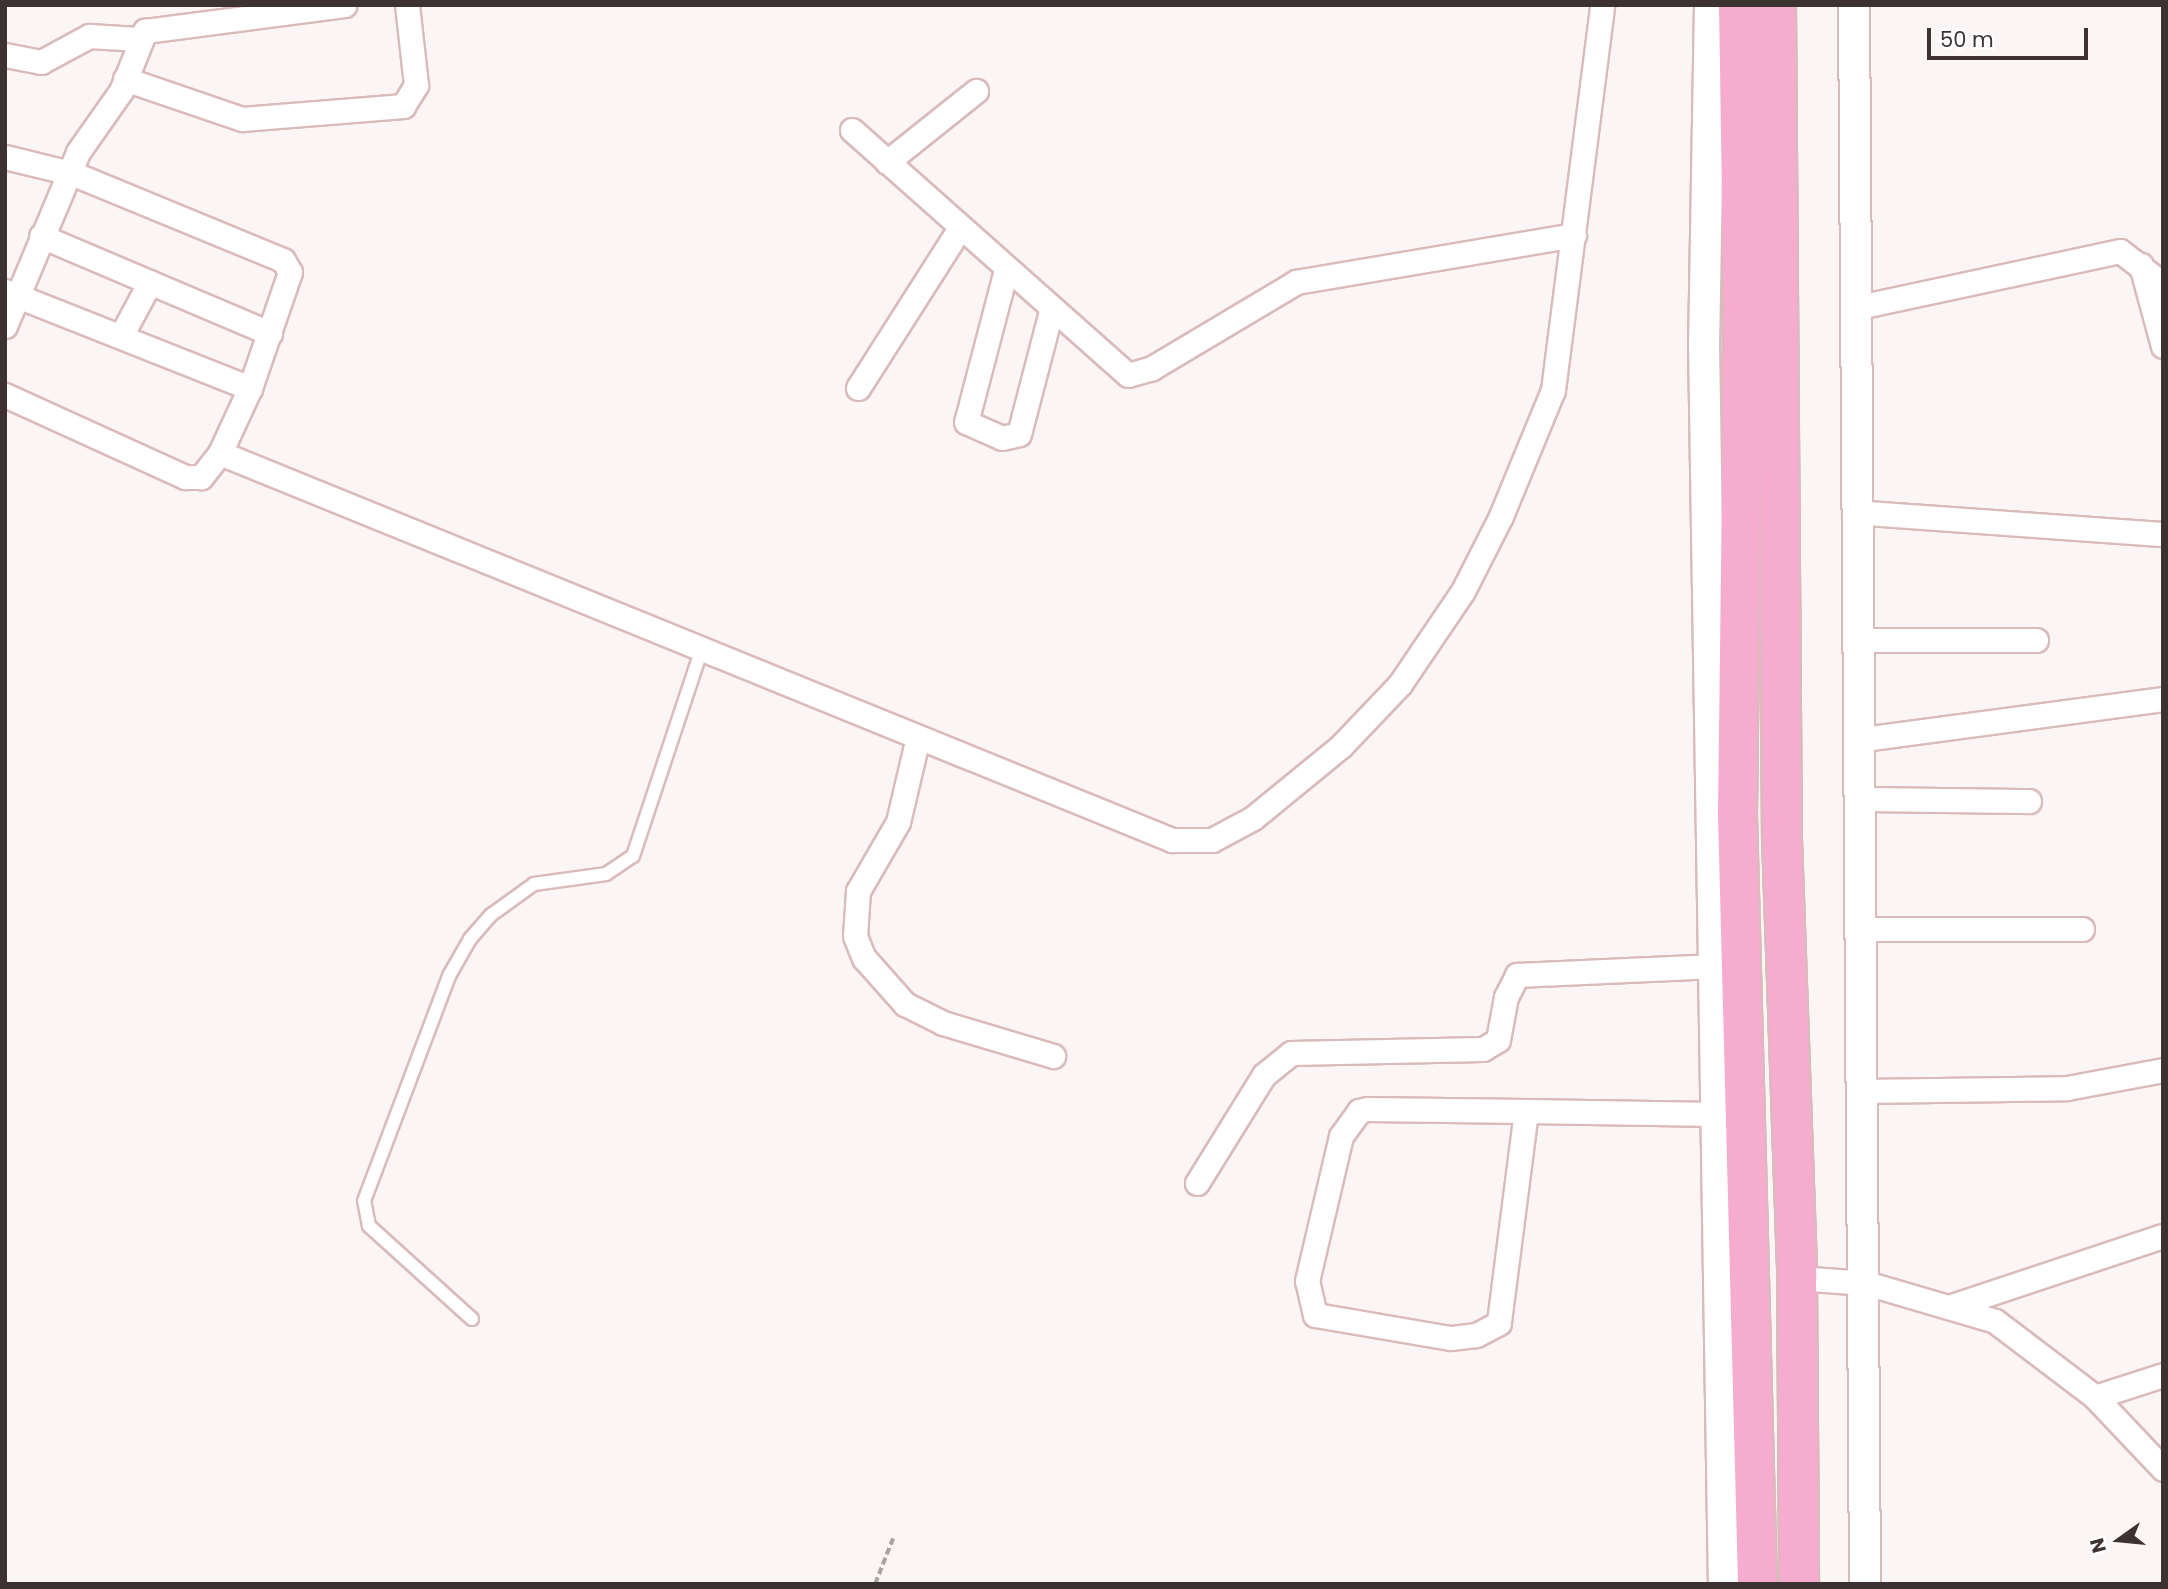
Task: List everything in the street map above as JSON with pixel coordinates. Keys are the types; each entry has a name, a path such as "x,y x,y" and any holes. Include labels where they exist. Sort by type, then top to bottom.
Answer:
{"highway":[{"path":"1738,5 1743,325 1737,814 1757,1584"},
{"path":"1776,5 1782,839 1797,1278 1799,1584"}],"street":[{"path":"5,55 41,62 89,36 139,39 163,24 344,5"},
{"path":"123,85 243,119 403,106 415,85 407,5"},
{"path":"220,453 1172,840 1198,843 1223,836 1253,818 1341,746 1401,684 1463,592 1553,390 1602,5"},
{"path":"1710,5 1704,344 1724,1584"},
{"path":"1854,5 1854,640 1866,1283 1865,1584"},
{"path":"5,326 10,292 41,236 90,130 123,85 139,39"},
{"path":"887,162 976,91"},
{"path":"852,130 1119,372 1139,374 1296,282 1574,235"},
{"path":"5,157 70,174 283,260 289,277 250,388 220,453 201,477 185,477 5,395"},
{"path":"858,388 960,228"},
{"path":"41,236 270,333"},
{"path":"1854,308 2110,252 2126,251 2163,284"},
{"path":"2140,261 2163,346"},
{"path":"1006,270 966,422 1002,438 1019,434 1051,311"},
{"path":"121,336 150,282"},
{"path":"10,292 250,388"},
{"path":"1854,512 2163,534"},
{"path":"1854,640 2036,640"},
{"path":"1856,740 2069,716 2163,698"},
{"path":"918,737 898,822 858,891 854,911 859,947 881,983 905,1004 1054,1056"},
{"path":"1857,799 2029,801"},
{"path":"1859,929 2082,929"},
{"path":"1196,1183 1264,1075 1291,1053 1483,1049 1498,1040 1506,997 1517,975 1716,966"},
{"path":"1862,1091 2067,1088 2163,1070"},
{"path":"1526,1111 1499,1323 1476,1335 1450,1338 1315,1315 1307,1281 1352,1115 1367,1109 1526,1111 1716,1114"},
{"path":"1949,1307 2163,1236"},
{"path":"1797,1278 1866,1283 1995,1321 2028,1342 2095,1396 2163,1469"},
{"path":"2095,1396 2163,1375"}],"lane":[{"path":"472,1319 369,1226 364,1201 449,976 470,939 491,915 534,884 606,874 633,856 702,649"}],"path":[{"path":"875,1584 893,1538"}]}
